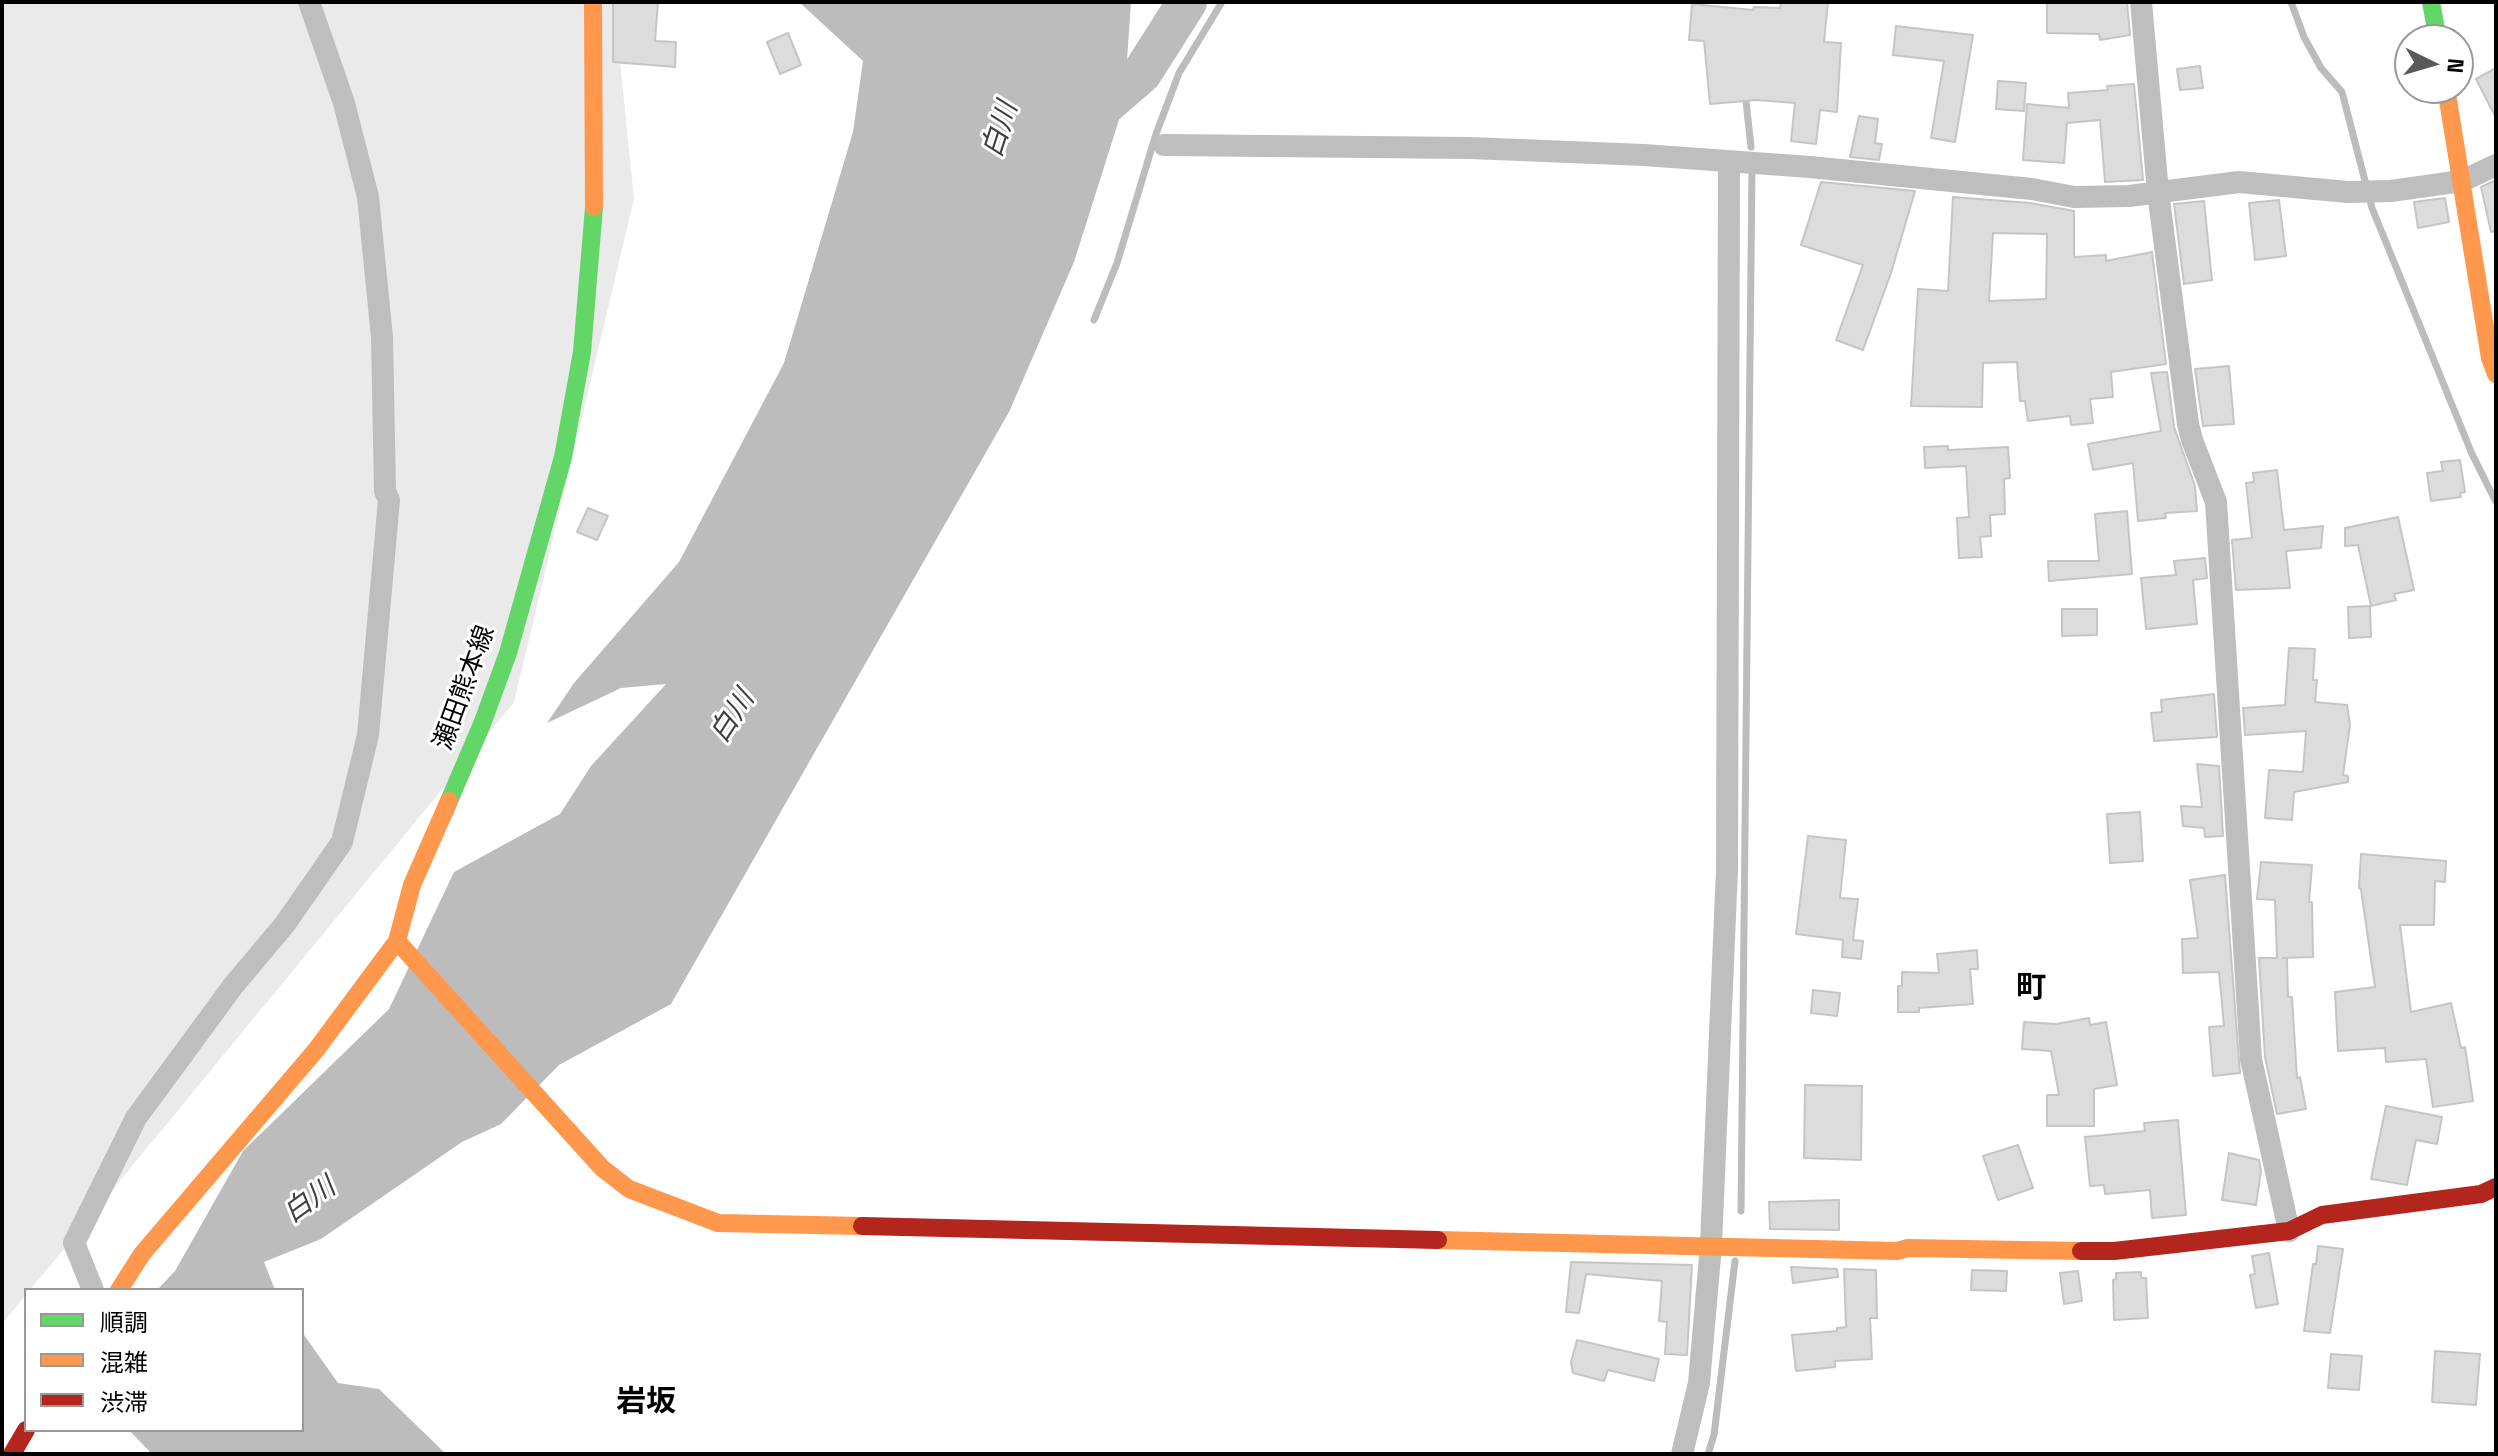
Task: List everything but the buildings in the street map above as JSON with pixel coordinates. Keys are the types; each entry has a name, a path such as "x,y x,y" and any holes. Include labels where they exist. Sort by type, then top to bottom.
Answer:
{"street":[{"path":"92,1288 74,1243 116,1155 136,1118 233,986 285,924 342,842 368,735 389,500 385,491 382,337 368,197 344,103 309,2"},
{"name":"瀬田熊本線","path":"120,1288 142,1254 403,948 399,926 425,853 475,742 508,652 560,471 575,401 586,321 595,187 593,2"},
{"path":"2141,2 2158,192 2188,424 2216,502 2251,1059 2289,1231"},
{"path":"2431,2 2435,24"},
{"path":"2449,104 2490,358 2496,374"},
{"path":"1164,145 1470,148 1644,155 2016,187 2074,197 2129,196 2239,182 2348,192 2391,191 2462,181 2496,165"},
{"path":"1682,1454 1699,1383 1711,1245 1727,869 1729,162"},
{"path":"403,948 602,1168 629,1189 718,1223 1897,1251 1908,1248 2114,1251 2289,1231 2322,1215 2481,1194 2496,1187"},
{"path":"12,1454 25,1432"}],"shaded area":[{"path":"2,2 614,2 634,199 514,702 32,1288 24,1288 24,1297 2,1324"}],"water":[{"name":"白川","path":"799,2 1131,2 1124,104 1074,262 1009,412 671,1004 559,1065 501,1124 462,1142 321,1239 264,1262 274,1288 159,1288 175,1271 243,1151 389,1009 454,872 560,814 591,766 666,684 621,688 547,723 574,683 679,562 784,363 853,132 863,61"},
{"path":"304,1335 338,1383 379,1389 446,1454 152,1454 131,1432 304,1432"}],"waterway":[{"path":"1083,124 1142,73 1187,2"},
{"path":"1094,320 1117,263 1156,134 1179,73 1222,2"},
{"path":"2291,2 2304,37 2321,68 2342,92 2372,208 2472,454 2496,502"},
{"path":"1745,92 1751,147"},
{"path":"1741,1211 1752,168"},
{"path":"1708,1454 1714,1435 1735,1261"}],"traffic: fast":[{"path":"2431,2 2435,24"},
{"path":"449,801 508,653 563,457 582,352 594,207"}],"traffic: slow":[{"path":"593,2 594,207"},
{"path":"2449,104 2490,358 2496,374"},
{"path":"120,1288 142,1254 316,1050 397,941 412,885 449,801"},
{"path":"397,941 602,1168 629,1189 718,1223 862,1226"},
{"path":"1438,1240 1897,1251 1908,1248 2081,1251"}],"traffic: jam":[{"path":"2081,1251 2114,1251 2289,1231 2322,1215 2481,1194 2496,1187"},
{"path":"862,1226 1438,1240"},
{"path":"12,1454 25,1432"}],"district":[{"name":"町","path":"2031,989"},
{"name":"岩坂","path":"646,1403"}]}
